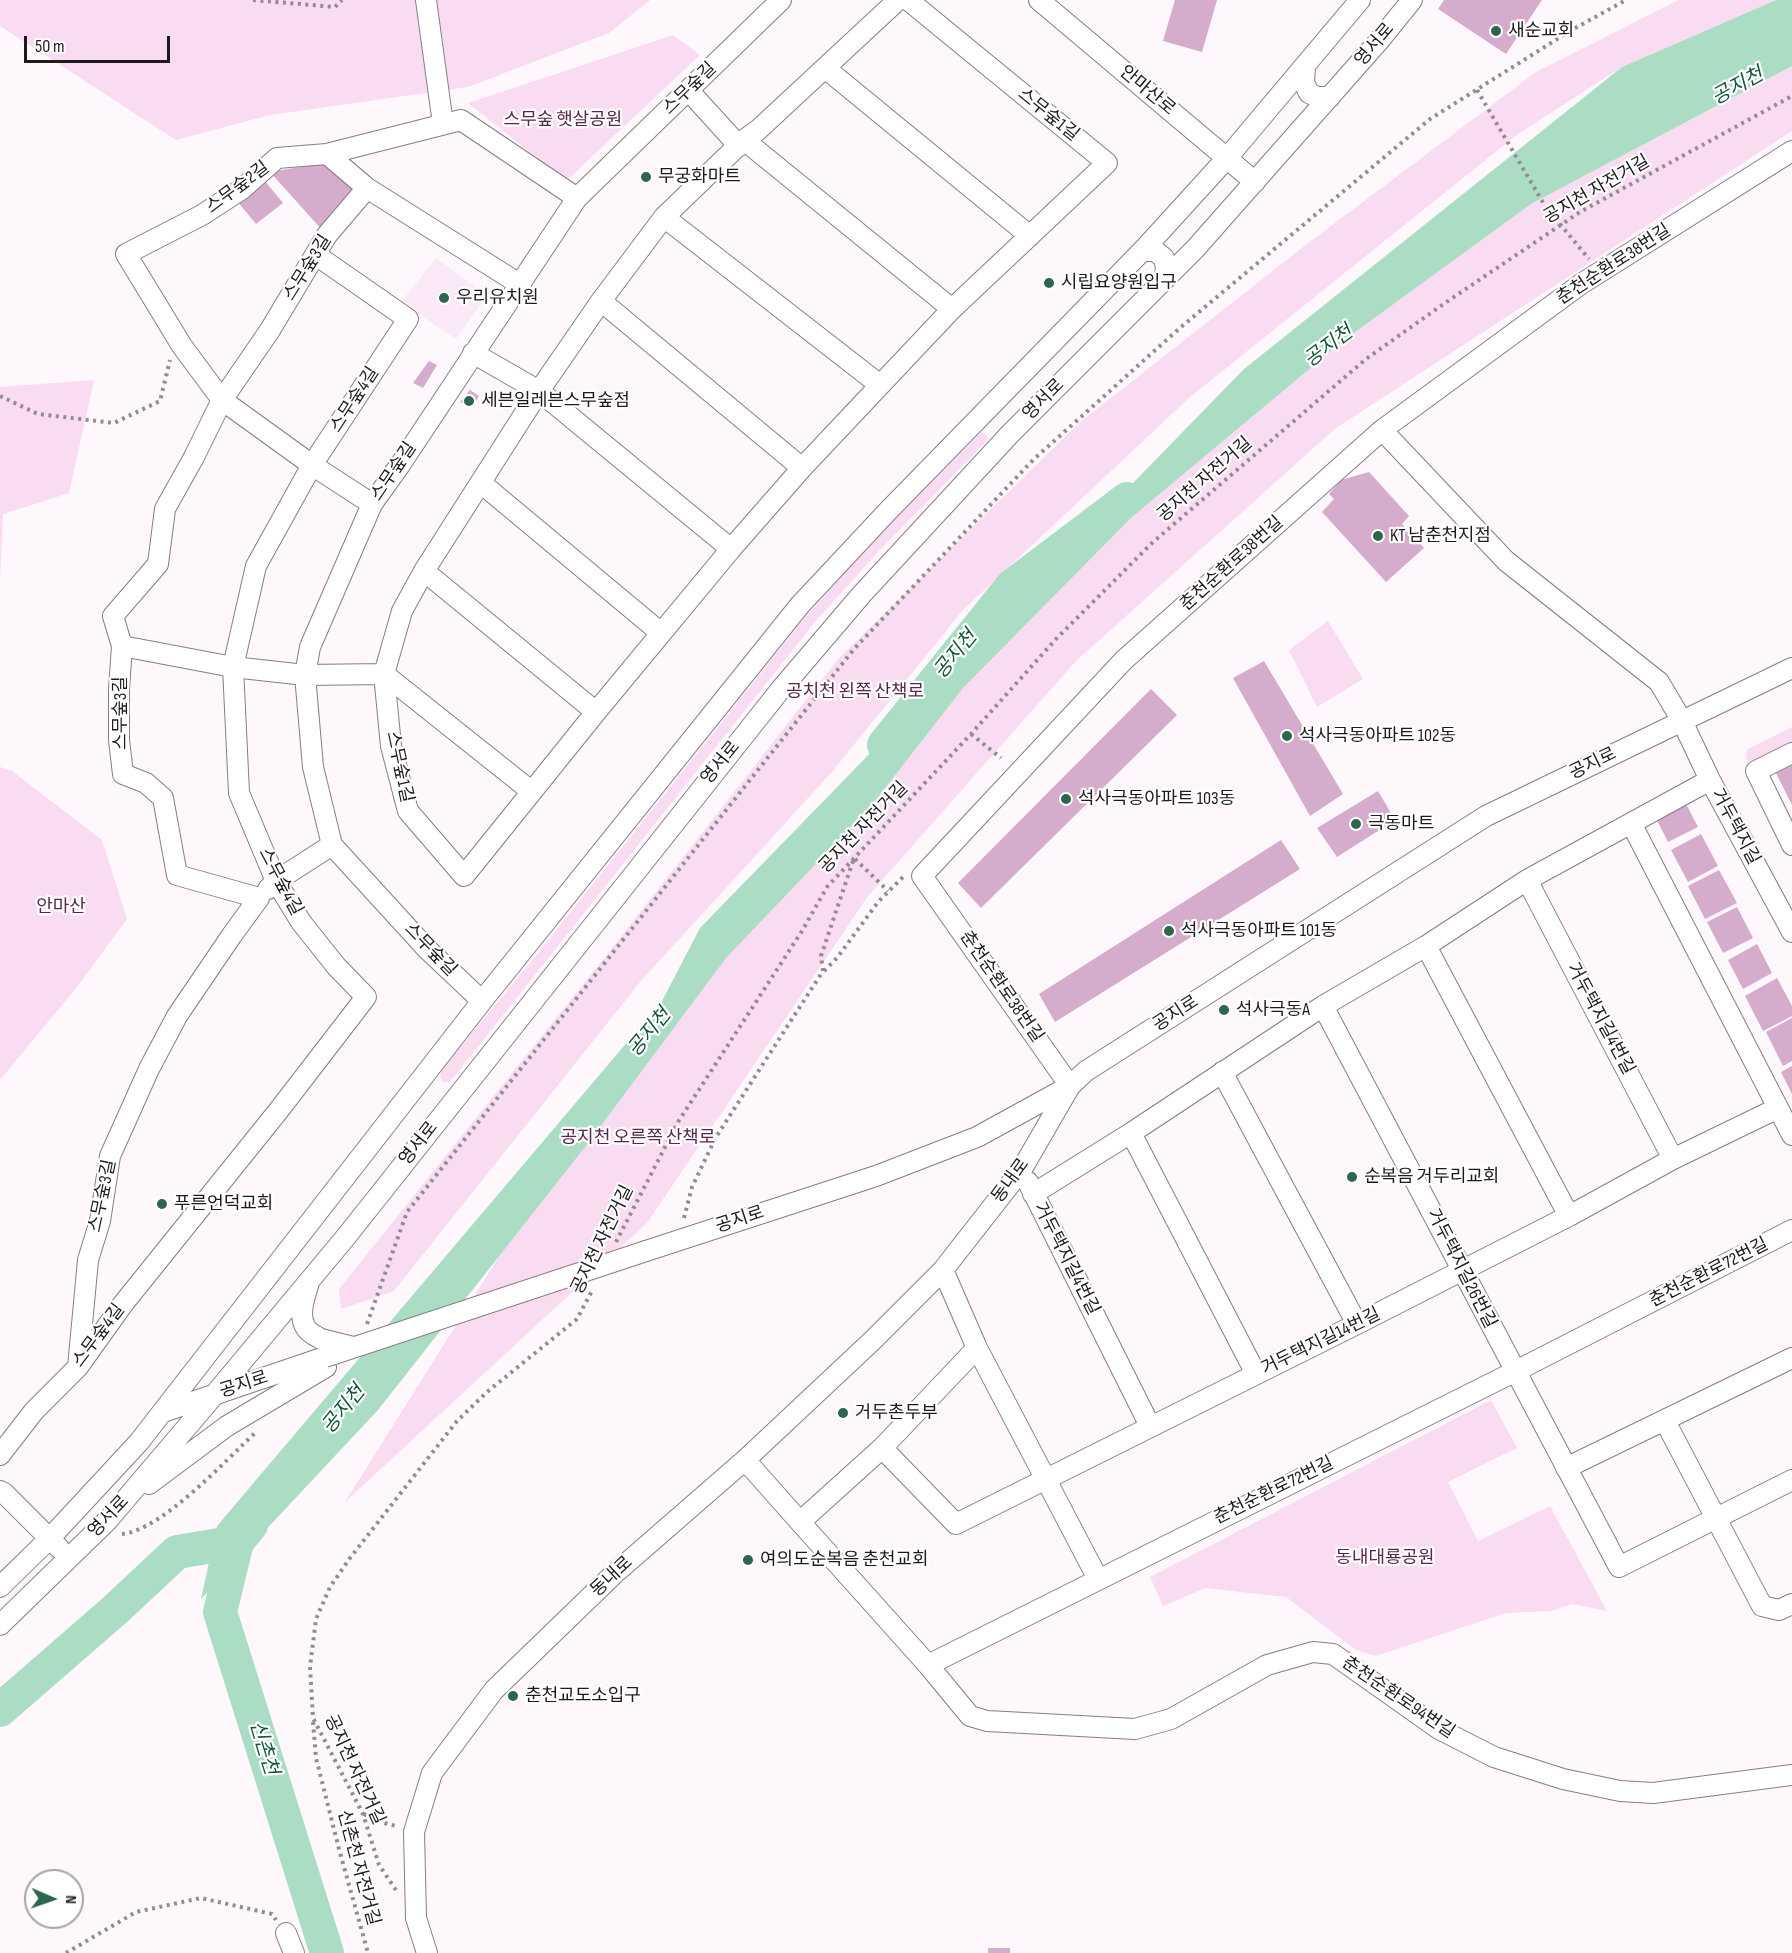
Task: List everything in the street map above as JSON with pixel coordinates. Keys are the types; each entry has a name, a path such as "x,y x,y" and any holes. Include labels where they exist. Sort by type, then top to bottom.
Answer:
{"street":[{"path":"426,0 443,124"},
{"name":"스무숲길","path":"482,1001 428,949 332,845 313,767 305,675 310,647 372,504 577,198 781,0"},
{"name":"스무숲1길","path":"898,0 758,130 741,143 664,217 601,301 539,391 402,610 384,674 391,746 408,812 464,876 661,633 802,468 952,309 1107,163 908,0"},
{"name":"안마산로","path":"1039,0 1255,182"},
{"name":"영서로","path":"0,1587 50,1538 139,1442 482,1001 800,605 887,512 1143,251 1227,158 1360,0"},
{"name":"영서로","path":"0,1625 119,1508 215,1394 311,1278 781,689 862,594 1010,434 1195,249 1378,42 1412,0"},
{"path":"1305,66 1304,83 1309,93 1317,97 1330,97"},
{"path":"825,68 1030,236"},
{"path":"688,90 741,143 952,309"},
{"name":"스무숲2길","path":"372,504 312,465 222,400 176,336 126,254 202,215 242,189 277,158 327,154 461,120 577,198"},
{"name":"춘천순환로38번길","path":"1070,1086 922,876 1124,660 1382,430 1581,284 1792,151"},
{"path":"327,154 367,188 520,285"},
{"name":"스무숲3길","path":"78,1366 88,1260 100,1221 110,1156 149,1069 177,1016 231,935 259,898 177,875 163,798 146,783 123,774 119,740 122,646 113,616 158,564 165,509 222,400 270,330 327,235 367,188"},
{"path":"664,217 880,385"},
{"path":"1143,251 1155,251 1164,258 1166,268 1164,280"},
{"name":"스무숲4길","path":"0,1455 34,1411 78,1366 123,1304 279,1110 366,997 336,966 301,922 276,881 239,793 233,667 256,566 312,465 408,319 316,255"},
{"path":"601,301 802,468"},
{"path":"473,353 539,391 731,549"},
{"path":"1382,430 1506,561 1659,682 1682,721"},
{"path":"481,483 661,633"},
{"path":"424,572 596,712"},
{"path":"122,646 233,667 305,675 384,674 531,791"},
{"name":"공지로","path":"163,1412 359,1340 646,1251 876,1176 977,1137 1070,1086 1086,1071 1486,816 1792,668"},
{"name":"거두택지길","path":"1682,721 1710,780 1791,927"},
{"path":"1792,753 1756,771 1792,845"},
{"name":"거두택지길4번길","path":"1150,1426 1033,1194 1131,1133 1323,1006 1426,946 1527,880 1710,780"},
{"path":"1631,823 1792,1136"},
{"path":"259,898 276,881 332,845"},
{"name":"거두택지길4번길","path":"1527,880 1673,1159"},
{"path":"1426,946 1569,1216"},
{"name":"거두택지길26번길","path":"1323,1006 1514,1372 1619,1567 1792,1480"},
{"path":"1222,1072 1357,1324"},
{"name":"동내로","path":"428,1953 416,1918 414,1832 432,1773 494,1690 614,1574 745,1460 872,1341 943,1270 1022,1169 1070,1086"},
{"name":"거두택지길14번길","path":"882,1448 956,1524 1357,1324 1569,1216 1673,1159 1778,1108"},
{"path":"1131,1133 1256,1374"},
{"path":"1022,1169 1033,1194"},
{"name":"춘천순환로72번길","path":"928,1665 1514,1372 1792,1230"},
{"path":"943,1270 977,1348 1098,1579"},
{"path":"119,1508 324,1354 306,1330 302,1318 303,1300 311,1278"},
{"path":"800,1522 882,1448 977,1348"},
{"path":"1566,1468 1792,1358"},
{"path":"1665,1421 1762,1606 1779,1610 1792,1604"},
{"path":"745,1460 928,1665"},
{"path":"0,1491 50,1538 68,1559"},
{"name":"춘천순환로94번길","path":"928,1665 970,1716 987,1721 1136,1729 1171,1719 1267,1665 1313,1652 1333,1654 1439,1729 1494,1757 1563,1779 1620,1791 1653,1793 1792,1775"},
{"path":"286,1933 294,1953"}],"path":[{"path":"253,0 335,7 342,0"},
{"path":"359,1340 407,1212 854,649 1033,460 1155,351 1430,119 1570,31 1626,0"},
{"path":"1477,90 1545,206 1593,264"},
{"name":"공지천 자전거길","path":"612,1251 678,1122 802,931 827,887 971,734 1056,639 1152,543 1365,359 1580,213 1792,96"},
{"path":"0,396 38,414 114,423 160,401 176,336"},
{"path":"971,734 1000,758"},
{"path":"823,971 821,956 854,858 888,891"},
{"path":"680,1239 692,1187 716,1137 823,971 837,958 888,891 912,869 930,867"},
{"name":"공지천 자전거길","path":"398,1892 379,1865 363,1814 313,1718 310,1667 316,1619 330,1587 350,1558 457,1421 487,1392 578,1319 597,1281"},
{"path":"91,1537 134,1532 170,1512 258,1431"},
{"name":"신촌천 자전거길","path":"313,1718 316,1758 368,1953"},
{"path":"363,1814 377,1821 414,1832"},
{"path":"66,1953 136,1912 201,1898 272,1914 286,1933"}],"shaded area":[{"name":"우리유치원","path":"436,258 487,295 456,339 401,302"}],"green space":[{"path":"0,0 650,0 609,33 468,87 270,115 176,140 0,26"},
{"name":"공치천 왼쪽 산책로","path":"1679,0 1776,0 1622,67 1518,134 1190,397 963,610 831,773 640,982 394,1291 341,1309 339,1289 605,957 839,658 1079,423 1307,244 1536,72"},
{"name":"스무숲 햇살공원","path":"673,35 700,55 566,181 468,103"},
{"name":"공지천 오른쪽 산책로","path":"1792,66 1792,131 1336,428 1076,661 868,896 647,1223 345,1502 596,1102 787,865 1132,517 1343,341 1531,204"},
{"path":"94,380 69,493 3,514 0,580 0,387"},
{"path":"982,432 988,439 879,551 815,622 454,1077 448,1082 442,1082 440,1076 442,1069 531,962 808,614 874,540"},
{"path":"1328,621 1363,679 1317,707 1289,650"},
{"path":"1792,727 1792,745 1755,763 1748,760 1746,754 1748,749"},
{"name":"안마산","path":"0,767 12,771 102,840 127,919 77,987 0,1080"},
{"name":"동내대룡공원","path":"1491,1400 1517,1448 1448,1482 1478,1541 1550,1506 1607,1611 1572,1604 1551,1611 1506,1613 1376,1656 1356,1650 1286,1597 1206,1588 1163,1606 1150,1577"}],"water":[{"path":"1776,0 1792,0 1792,66 1531,204 1343,341 1132,517 963,688 871,806 726,958 585,1147 378,1410 201,1599 217,1526 662,1001 700,928 1244,369 1622,67"}],"building":[{"path":"1175,0 1217,0 1202,52 1163,41"},
{"name":"새순교회","path":"1444,0 1542,0 1506,54 1438,9"},
{"path":"324,163 362,178 323,231 270,172"},
{"path":"264,180 283,203 256,224 237,201"},
{"path":"429,361 437,365 423,388 413,383"},
{"path":"470,390 479,396 471,408 460,402"},
{"name":"KT 남춘천지점","path":"1369,472 1409,516 1402,524 1424,548 1386,582 1322,512 1334,499 1329,494 1341,480"},
{"name":"석사극동아파트 102동","path":"1264,661 1343,794 1310,816 1233,678"},
{"name":"석사극동아파트 103동","path":"1151,689 1177,715 981,908 958,883"},
{"path":"1792,765 1792,805 1776,773"},
{"name":"극동마트","path":"1378,791 1395,820 1337,857 1317,828"},
{"path":"1684,800 1698,827 1668,842 1655,816"},
{"path":"1701,834 1718,866 1688,882 1671,850"},
{"name":"석사극동아파트 101동","path":"1281,840 1300,869 1055,1022 1039,994"},
{"path":"1719,870 1737,903 1705,919 1688,886"},
{"path":"1737,907 1753,938 1723,953 1707,922"},
{"path":"1757,944 1772,973 1743,989 1728,960"},
{"path":"1777,978 1792,1006 1792,1016 1763,1031 1745,996"},
{"path":"1792,1018 1792,1061 1783,1066 1766,1032"},
{"path":"1792,1066 1792,1094 1781,1072"},
{"path":"988,1948 1010,1948 1010,1953 988,1953"}],"waterway":[{"name":"공지천","path":"884,745 1012,586 1127,499"},
{"name":"신촌천","path":"251,1525 237,1542 220,1612 327,1953"},
{"path":"0,1710 115,1610 177,1552 237,1542"}],"place":[{"name":"새순교회","path":"1496,31"},
{"name":"무궁화마트","path":"646,177"},
{"name":"시립요양원입구","path":"1049,283"},
{"name":"우리유치원","path":"444,298"},
{"name":"세븐일레븐스무숲점","path":"469,401"},
{"name":"KT 남춘천지점","path":"1378,536"},
{"name":"석사극동아파트 102동","path":"1287,736"},
{"name":"석사극동아파트 103동","path":"1066,799"},
{"name":"극동마트","path":"1356,824"},
{"name":"석사극동아파트 101동","path":"1169,931"},
{"name":"석사극동A","path":"1224,1010"},
{"name":"순복음 거두리교회","path":"1352,1177"},
{"name":"푸른언덕교회","path":"162,1204"},
{"name":"거두촌두부","path":"843,1413"},
{"name":"여의도순복음 춘천교회","path":"748,1560"},
{"name":"춘천교도소입구","path":"513,1696"}]}
